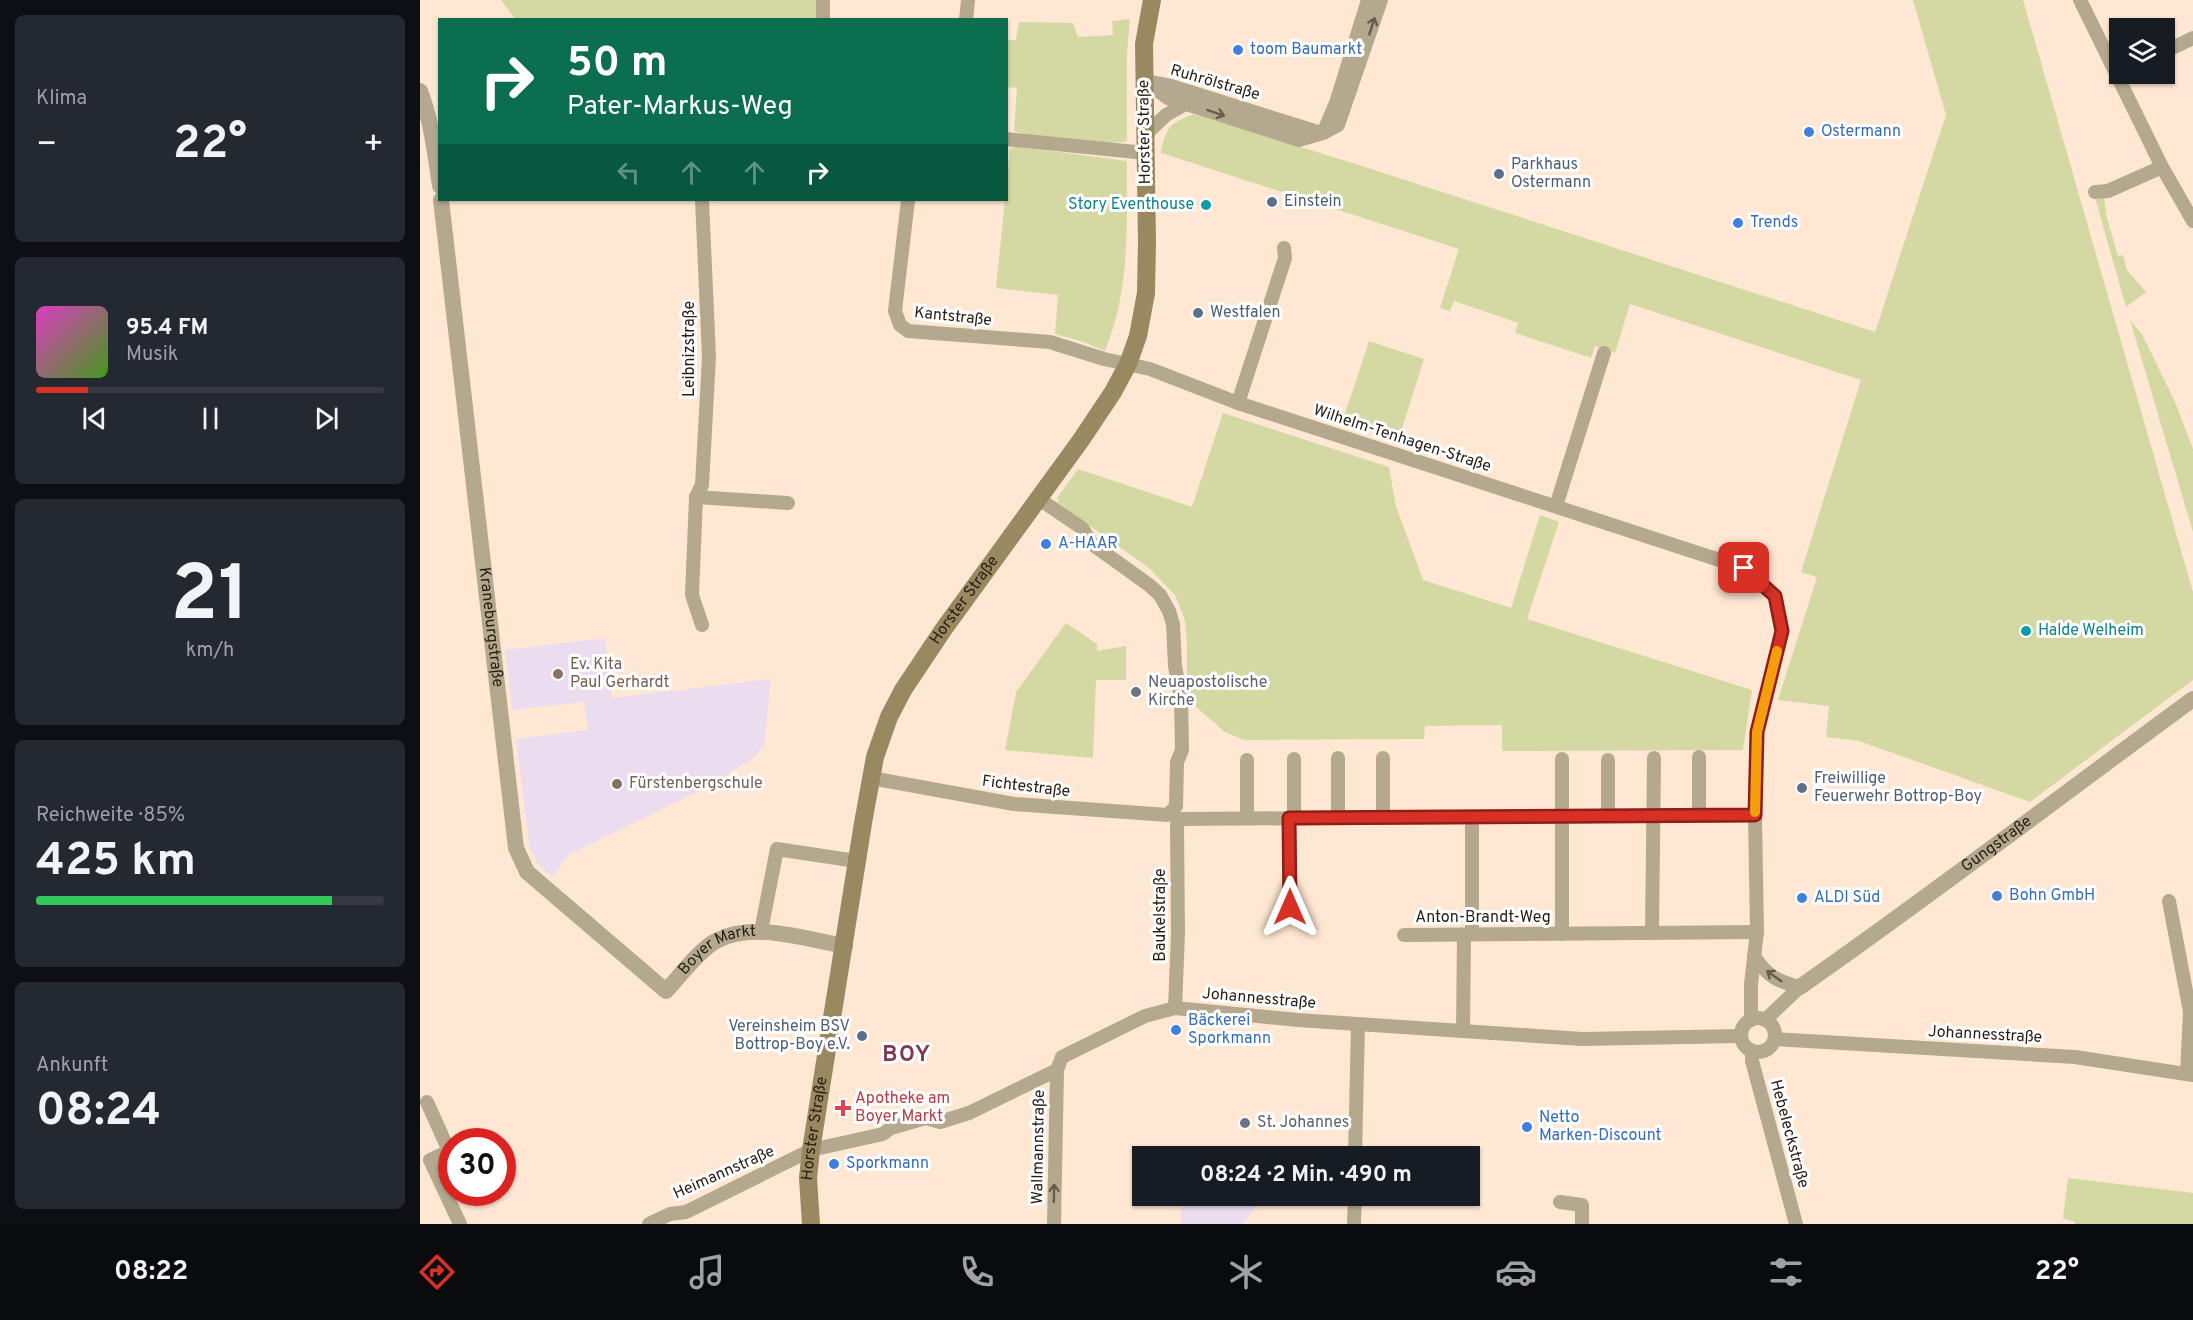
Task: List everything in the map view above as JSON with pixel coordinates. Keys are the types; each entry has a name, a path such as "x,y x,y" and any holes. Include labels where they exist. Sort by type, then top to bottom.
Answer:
{"main road":[{"name":"Horster Straße","path":"811,1224 808,1178 811,1150 856,861 871,778 881,738 903,690 943,630 1039,500 1113,392 1128,364 1141,322 1146,293 1144,44 1152,0"}],"street":[{"path":"823,0 823,18"},
{"path":"966,18 968,0"},
{"path":"1323,133 1336,103 1368,0"},
{"path":"1323,133 1338,125 1381,0"},
{"path":"2080,0 2109,56"},
{"path":"2175,47 2193,38"},
{"name":"Ruhrölstraße","path":"1144,81 1168,98 1299,140 1323,133"},
{"name":"Ruhrölstraße","path":"1144,81 1171,86 1323,133"},
{"path":"2123,84 2162,167 2193,221"},
{"path":"420,91 424,117 433,137 438,172"},
{"name":"Ruhrölstraße","path":"1145,135 1166,115 1186,104"},
{"path":"1008,139 1146,153"},
{"path":"2095,192 2108,191 2162,167"},
{"name":"Kraneburgstraße","path":"441,201 516,848 527,872 666,991"},
{"name":"Leibnizstraße","path":"702,201 709,357 702,485 696,497 692,595 702,625"},
{"name":"Kantstraße","path":"908,201 895,311 900,325 908,331 1050,342 1128,364"},
{"path":"1238,403 1285,258 1284,248"},
{"path":"1556,506 1605,353"},
{"name":"Wilhelm-Tenhagen-Straße","path":"1128,364 1150,369 1238,403 1744,568 1775,596 1782,631 1757,732 1755,815 1757,932 1751,1020"},
{"path":"696,497 788,503"},
{"name":"Fichtestraße","path":"871,778 1014,804 1168,815 1176,806 1177,762 1182,750 1181,699 1175,666 1173,624 1169,611 1160,594 1092,544 1082,528 1039,500"},
{"name":"Gungstraße","path":"1765,1020 1800,987 1930,895 2193,699"},
{"path":"1699,757 1700,815"},
{"path":"1338,758 1338,817"},
{"path":"1383,758 1383,817"},
{"path":"1652,933 1654,758"},
{"path":"1290,907 1294,759"},
{"name":"Anton-Brandt-Weg","path":"1562,759 1562,934"},
{"path":"1246,760 1247,818 1755,815"},
{"path":"1608,760 1608,816"},
{"path":"1463,1031 1472,817"},
{"name":"Baukelstraße","path":"1175,1008 1178,934 1178,822 1185,818 1247,818"},
{"name":"Boyer Markt","path":"666,991 703,950 716,941 740,933 761,931 777,849 856,861"},
{"path":"2169,901 2190,1012 2190,1074"},
{"path":"761,931 844,946"},
{"name":"Anton-Brandt-Weg","path":"1404,935 1757,932"},
{"path":"1754,956 1776,980 1800,987"},
{"name":"Johannesstraße","path":"811,1150 883,1134 891,1128 926,1118 940,1122 969,1113 1056,1070 1062,1057 1146,1016 1175,1008 1358,1024 1589,1039 1740,1036"},
{"path":"1758,1018 1765,1020 1774,1030 1775,1039 1766,1051 1752,1052 1745,1047 1740,1036 1742,1028 1751,1020 1758,1018"},
{"path":"1355,1146 1358,1024"},
{"name":"Johannesstraße","path":"1775,1039 2054,1056 2190,1074"},
{"name":"Hebeleckstraße","path":"1752,1052 1752,1061 1796,1224"},
{"name":"Wallmannstraße","path":"1054,1224 1056,1070"},
{"path":"427,1102 449,1151 430,1160 460,1224"},
{"name":"Heimannstraße","path":"650,1224 670,1214 686,1212 811,1150"},
{"path":"1560,1202 1582,1205 1582,1224"},
{"path":"1354,1206 1354,1224"}],"shaded area":[{"name":"Fürstenbergschule","path":"605,638 612,698 771,679 764,745 751,760 699,791 569,855 552,877 539,865 530,849 516,739 588,730 584,702 512,710 505,650"},
{"path":"1181,1206 1257,1206 1242,1224 1181,1224"}],"green space":[{"path":"501,0 819,0 819,18 514,18"},
{"path":"1913,0 2023,0 2193,592 2193,680 2030,802 1859,741 1826,737 1829,706 1778,700 1817,577 1801,572 1861,380 1630,304 1615,353 1595,346 1591,358 1515,333 1518,323 1454,301 1450,311 1440,308 1459,249 1161,153 1170,127 1194,114 1875,332 1946,115"},
{"path":"1130,19 1127,53 1127,141 1072,140 1014,131 1017,88 1008,87 1008,40 1016,40 1019,22 1073,23 1078,37 1113,35 1112,21"},
{"path":"1014,146 1127,161 1127,234 1123,281 1119,305 1105,351 1055,334 1058,295 996,288 1005,201 1008,201 1010,150"},
{"path":"2094,194 2104,197 2107,218 2118,256 2123,255 2127,270 2146,292 2126,307"},
{"path":"2130,320 2142,334 2175,402 2193,449 2193,532"},
{"path":"1369,341 1424,359 1398,441 1342,423"},
{"path":"1223,413 1389,467 1396,506 1423,580 1511,608 1540,515 1559,522 1527,619 1752,690 1743,750 1502,751 1502,725 1425,726 1424,739 1244,740 1225,732 1187,699 1185,620 1175,595 1149,568 1059,504 1057,498 1078,469 1192,507"},
{"path":"1066,623 1097,644 1097,651 1126,646 1126,680 1096,680 1093,758 1005,750 1016,692"},
{"path":"2068,1178 2193,1193 2193,1224 2075,1224 2063,1218"}],"slow traffic":[{"path":"1755,812 1757,732 1777,651"}],"place":[{"name":"toom Baumarkt","path":"1238,50"},
{"name":"Ostermann","path":"1809,132"},
{"name":"Parkhaus Ostermann","path":"1499,174"},
{"name":"Einstein","path":"1272,202"},
{"name":"Story Eventhouse","path":"1206,205"},
{"name":"Trends","path":"1738,223"},
{"name":"Westfalen","path":"1198,313"},
{"name":"A-HAAR","path":"1046,544"},
{"name":"Halde Welheim","path":"2026,631"},
{"name":"Ev. Kita Paul Gerhardt","path":"558,674"},
{"name":"Neuapostolische Kirche","path":"1136,692"},
{"name":"Fürstenbergschule","path":"617,784"},
{"name":"Freiwillige Feuerwehr Bottrop-Boy","path":"1802,788"},
{"name":"Bohn GmbH","path":"1997,896"},
{"name":"ALDI Süd","path":"1802,898"},
{"name":"Bäckerei Sporkmann","path":"1176,1030"},
{"name":"Vereinsheim BSV Bottrop-Boy e.V.","path":"862,1036"},
{"name":"Apotheke am Boyer Markt","path":"843,1108"},
{"name":"St. Johannes","path":"1245,1123"},
{"name":"Netto Marken-Discount","path":"1527,1127"},
{"name":"Sporkmann","path":"834,1164"}],"district":[{"name":"BOY","path":"907,1055"}],"route":[{"path":"1290,907 1289,818 1755,815 1757,732 1782,631 1775,596 1744,568"}]}
